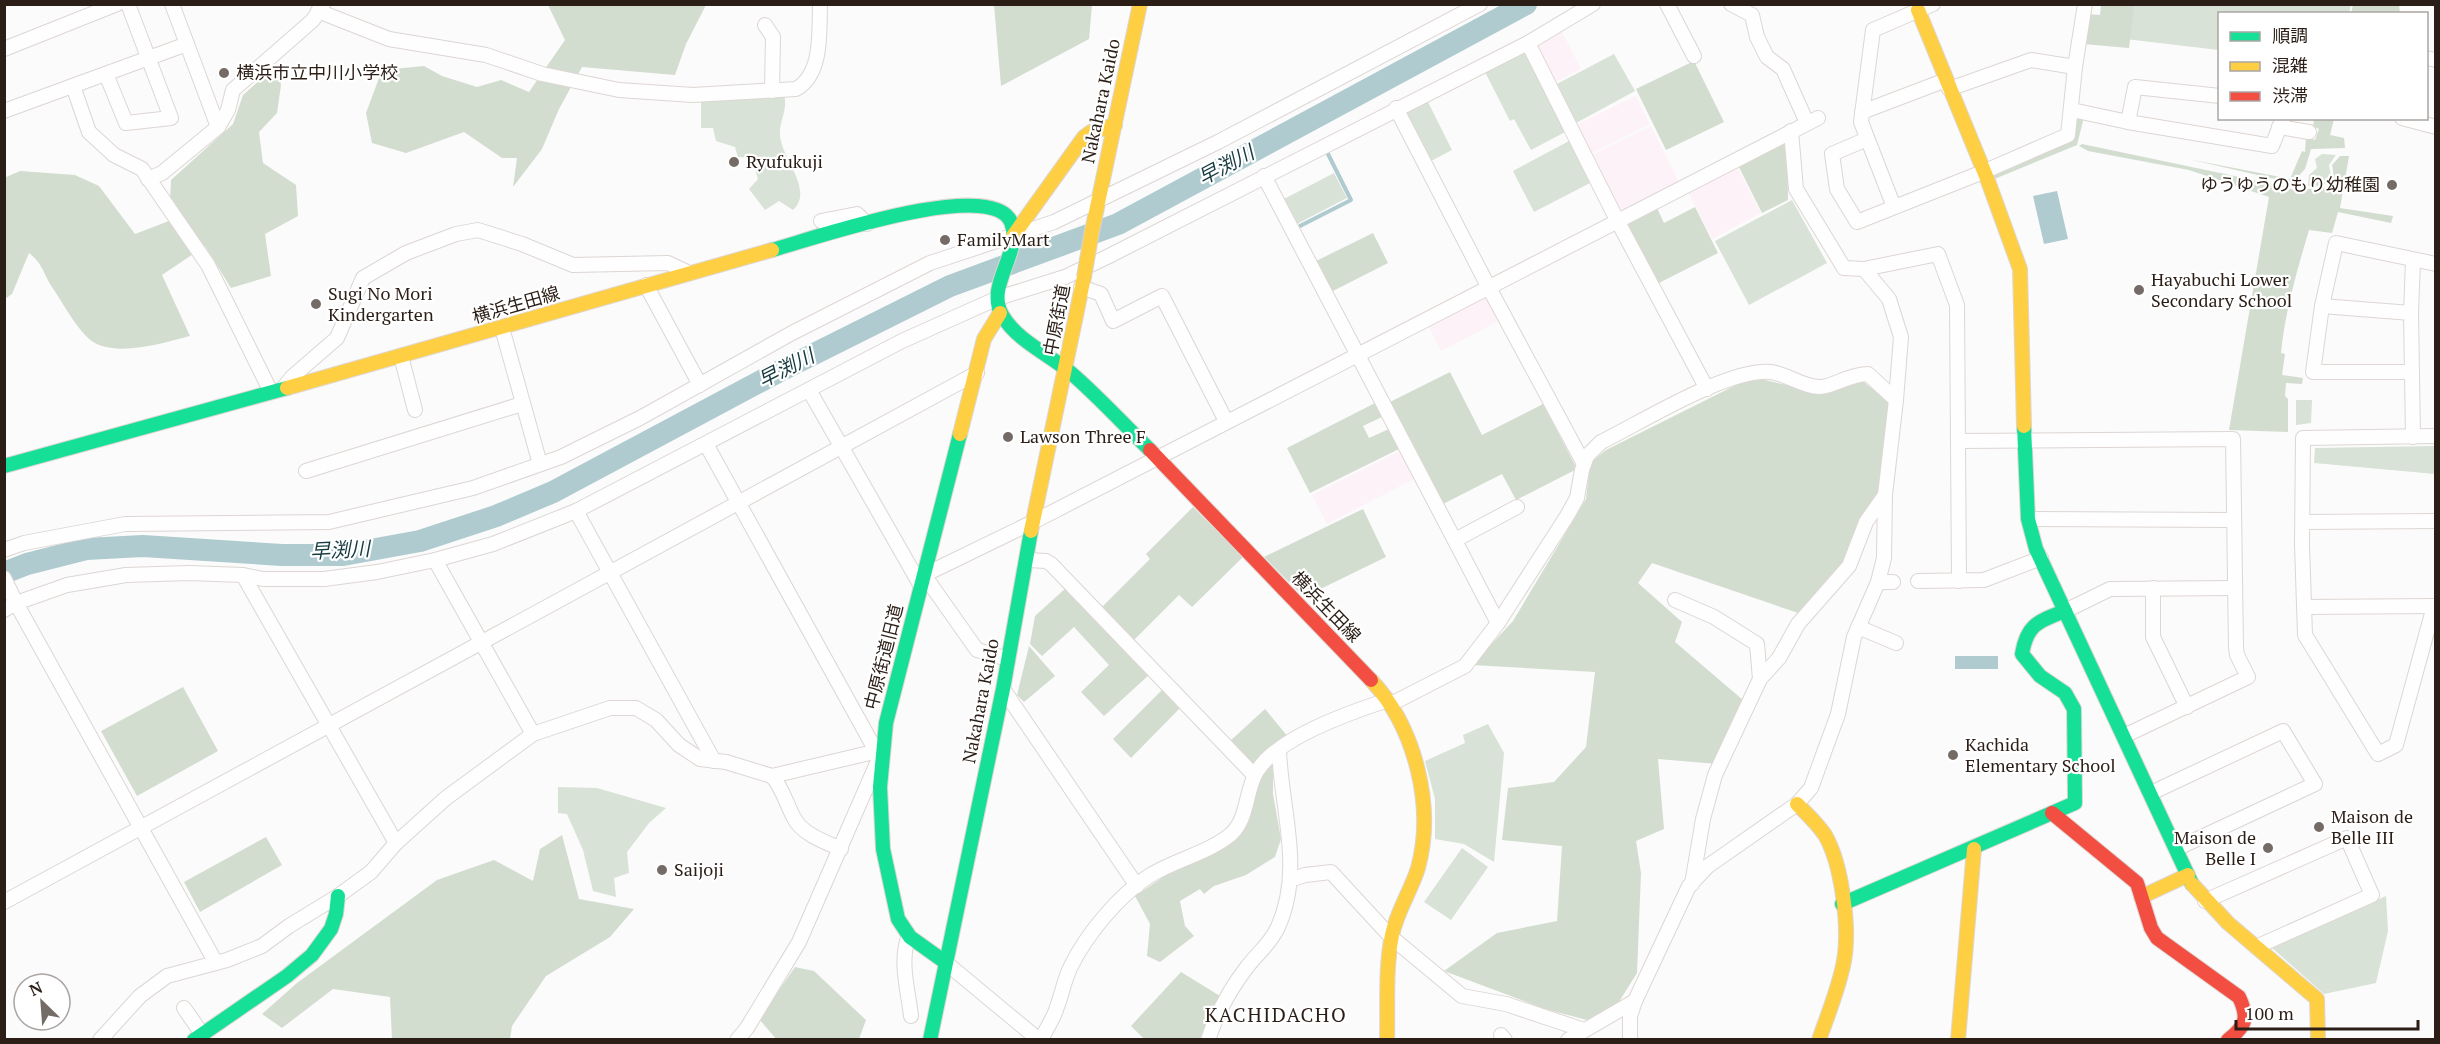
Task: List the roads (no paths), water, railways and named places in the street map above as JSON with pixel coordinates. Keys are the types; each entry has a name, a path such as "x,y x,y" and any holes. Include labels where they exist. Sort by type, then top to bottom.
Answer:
{"street":[{"path":"4,49 117,4"},
{"path":"106,74 126,123 171,118 128,4"},
{"path":"172,4 218,127"},
{"path":"148,179 162,173 218,127 228,110 233,90 313,20 321,8 389,39 486,55 542,74 619,90 693,95 796,89 804,84 815,64 820,4"},
{"name":"Nakahara Kaido","path":"1082,282 1140,4"},
{"path":"4,550 24,543 124,524 329,522 473,488 561,457 640,418 792,333 930,263 1012,239 1098,202 1218,142 1480,4"},
{"path":"12,604 67,585 126,575 189,573 243,575 263,579 324,579 377,572 435,560 493,544 576,511 902,341 999,294 1065,277 1528,43 1593,4"},
{"path":"1667,4 1694,56"},
{"path":"922,580 1226,421 1812,121 1783,69 1767,57 1752,15 1731,4"},
{"path":"1894,207 1861,122 1873,30 1917,8 1933,4"},
{"path":"1867,139 1832,154 1837,189 1857,222 1983,172 2068,135 2075,67 2085,4"},
{"path":"1917,8 2020,269 2028,519 2041,558 2192,885 2205,901 2318,999 2318,1040"},
{"path":"765,25 773,37 772,91"},
{"path":"1528,43 1617,220 1707,389"},
{"path":"4,111 187,44"},
{"path":"1862,112 2031,60 2075,67"},
{"path":"73,86 89,132 114,155 142,170 208,265 277,390 337,338 363,278 406,253 456,234 478,230 573,264 668,263 689,273"},
{"path":"2128,122 2135,87 2218,96"},
{"path":"1396,108 1584,464"},
{"path":"2072,110 2128,122 2272,146 2281,123 2308,132"},
{"path":"2410,120 2436,127"},
{"path":"1000,313 999,294 1012,239 1083,137 1091,132 1115,125"},
{"path":"1791,131 1796,189 1844,268 1864,269 1938,254 1957,305 1959,581"},
{"path":"1264,176 1498,623"},
{"name":"横浜生田線","path":"4,466 502,328 689,273 952,203 983,202 1000,208 1013,222 1012,239"},
{"path":"821,220 857,214 867,224"},
{"path":"2412,372 2313,372 2322,306 2336,243 2436,264"},
{"path":"2413,261 2411,313 2413,437"},
{"path":"1630,1040 1630,1016 1635,1000 1692,884 1708,866 1797,804 1811,788 1838,714 1854,637 1878,582 1885,549 1885,495 1901,337 1889,299 1864,269"},
{"path":"1082,282 1101,294 1113,321 1162,296 1226,421"},
{"name":"中原街道","path":"1066,369 1082,282"},
{"path":"646,285 700,385"},
{"path":"2322,306 2411,313"},
{"name":"横浜生田線","path":"1000,313 1036,347 1066,369 1157,457 1390,702 1412,754 1425,814 1419,864 1391,937 1387,1040"},
{"name":"中原街道旧道","path":"909,935 900,923 882,853 879,815 879,753 984,339 1000,313"},
{"path":"502,328 540,464"},
{"path":"400,356 416,410"},
{"name":"Nakahara Kaido","path":"930,1040 1003,689 1034,522 1066,369"},
{"path":"911,1016 904,962 904,949 909,935 1040,1040 1057,1009 1062,988 1071,967 1095,927 1146,877 1165,866 1208,849 1231,834 1242,819 1254,776 1262,764 1279,750 1342,714 1390,702 1465,666 1498,623 1577,498 1587,456 1601,442 1707,389 1752,372 1773,372 1820,387 1855,374 1868,374 1896,400"},
{"path":"4,902 977,373"},
{"path":"809,390 922,580 977,650 1008,659"},
{"path":"306,471 522,404"},
{"path":"2304,607 2435,606 2396,745 2378,754 2305,635 2304,607 2302,522 2303,438 2436,436"},
{"path":"1958,441 2233,438 2237,655 2248,677 2124,736"},
{"path":"706,444 879,753 841,849 799,942 747,1028 737,1040"},
{"path":"1692,884 1703,819 1715,775 1760,679 1779,658 1798,624 1849,566 1866,522 1885,495"},
{"path":"1455,540 1517,507"},
{"path":"576,511 714,761"},
{"path":"2028,519 2233,520"},
{"path":"2302,522 2436,521"},
{"path":"1918,581 1984,580 2041,558"},
{"path":"435,560 533,734"},
{"path":"1028,560 1046,561 1051,564 1254,776"},
{"path":"243,575 396,843"},
{"path":"4,578 12,604 142,827 216,963"},
{"path":"1878,582 1893,582"},
{"path":"1842,904 1974,849 2075,803 2074,709 2065,693 2040,676 2022,654 2027,631 2034,624 2109,588 2235,588"},
{"path":"2153,588 2153,637 2187,706"},
{"path":"1675,600 1714,617 1757,644 1760,679"},
{"path":"1858,627 1896,642"},
{"path":"1003,689 1137,886"},
{"path":"100,1040 140,996 167,976 216,963 262,946 289,926 338,896 371,872 396,843 446,798 533,734 610,708 636,708 656,720 679,745 700,759 726,762 772,776 879,753"},
{"path":"2151,793 2283,731 2315,784 2176,849"},
{"path":"1208,1040 1232,987 1265,947 1278,927 1290,880 1288,832 1279,750"},
{"path":"772,776 784,793 794,820 814,837 841,849"},
{"path":"1797,804 1817,823 1827,837 1835,858 1846,946 1841,974 1819,1040"},
{"path":"2052,813 2137,883 2151,928 2157,938 2239,997 2246,1012 2242,1029 2228,1040"},
{"path":"2205,901 2347,838 2372,895 2256,947"},
{"path":"1958,1040 1974,849"},
{"path":"1290,880 1305,875 1331,872 1391,937 1462,996 1506,1004 1576,1036 1635,1000"},
{"path":"2141,897 2188,875"},
{"path":"184,1008 198,1037 307,963 327,938 338,912 338,896"}],"water":[{"path":"2057,191 2068,239 2044,244 2033,196"},
{"path":"1955,656 1998,656 1998,669 1955,669"}],"waterway":[{"name":"早渕川","path":"4,573 27,564 86,549 143,546 282,555 343,555 420,541 496,516 553,492 776,373 950,286 1118,224 1526,4"},
{"path":"1300,226 1351,200 1327,152"}],"place":[{"name":"横浜市立中川小学校","path":"224,73"},
{"name":"Ryufukuji","path":"734,162"},
{"name":"ゆうゆうのもり幼稚園","path":"2392,185"},
{"name":"FamilyMart","path":"945,240"},
{"name":"Hayabuchi Lower Secondary School","path":"2139,290"},
{"name":"Sugi No Mori Kindergarten","path":"316,304"},
{"name":"Lawson Three F","path":"1008,437"},
{"name":"Kachida Elementary School","path":"1953,755"},
{"name":"Maison de Belle III","path":"2319,827"},
{"name":"Maison de Belle I","path":"2268,848"},
{"name":"Saijoji","path":"662,870"}],"district":[{"name":"KACHIDACHO","path":"1276,1015"}]}
